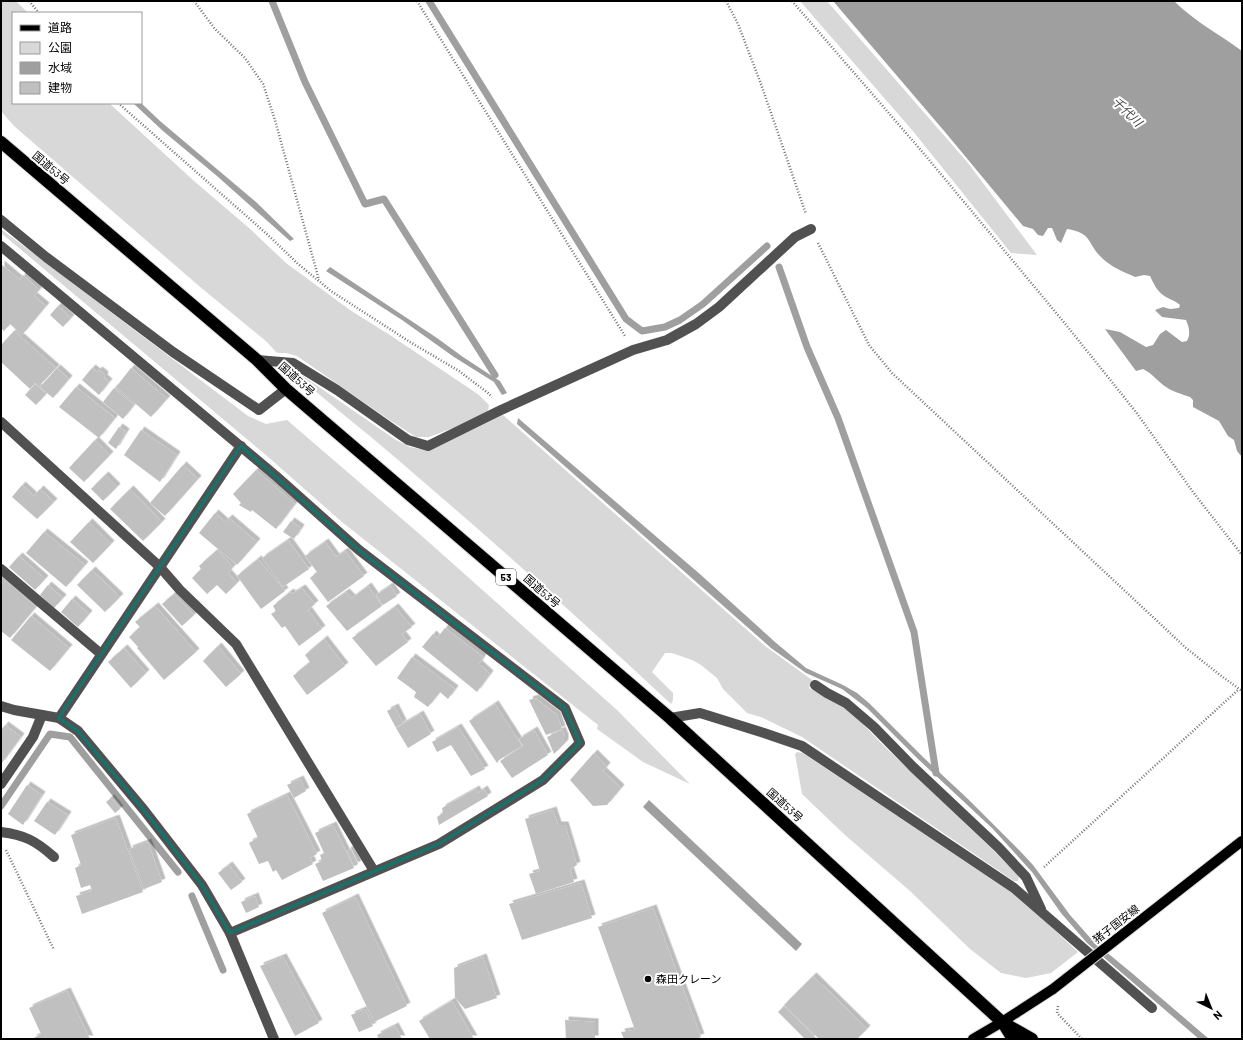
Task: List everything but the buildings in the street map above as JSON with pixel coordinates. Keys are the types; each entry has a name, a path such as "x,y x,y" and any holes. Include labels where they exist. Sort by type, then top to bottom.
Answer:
{"highway":[{"name":"国道53号","path":"1,142 257,360 286,389 670,718 1002,1022 1032,1039"},
{"name":"国道53号","path":"1002,1022 1013,1039"}],"main road":[{"name":"猪子国安線","path":"973,1039 1053,989 1242,841"}],"street":[{"path":"1,220 46,257 173,352 259,410 286,389"},
{"path":"257,360 293,363 337,390 408,440 428,446 501,410 634,350 667,340 696,324 719,307 796,237 811,229"},
{"path":"1,246 241,446 359,550 565,708 580,743 543,780 439,844 230,933"},
{"path":"1,422 160,567 180,590 236,644 374,871"},
{"path":"59,718 241,446"},
{"path":"1,569 101,654"},
{"path":"815,685 826,693 846,703 874,727 913,767 999,848 1026,877 1044,914"},
{"path":"1,706 14,710 59,718 78,731 144,810 202,885 230,933 274,1039"},
{"path":"670,718 700,713 802,746 1014,888 1134,994 1152,1008"},
{"path":"1,784 33,737 42,714"},
{"path":"1,832 17,834 30,839 54,857"}],"path":[{"path":"29,1 38,12"},
{"path":"194,1 215,29 245,58 263,84 275,120 319,280"},
{"path":"417,1 634,350"},
{"path":"726,1 738,24 758,76 811,229 837,284 869,345 892,373 1186,648 1241,690 1044,867"},
{"path":"792,1 925,155 1067,326 1136,412 1193,492 1242,555"},
{"path":"119,104 331,291 410,342 459,371 488,392 501,410"},
{"path":"4,846 54,950"},
{"path":"1058,1005 1057,1013 1082,1039"}],"highlighted area":[{"path":"241,446 359,550 565,708 580,743 543,780 439,844 230,933 202,885 144,810 78,731 59,718"}],"green space":[{"path":"1,1 16,1 27,12 12,12 12,104 110,104 286,263 350,310 479,395 489,405 488,411 464,424 429,437 416,437 297,356 276,352 267,342 199,286 14,126 1,111"},
{"path":"800,1 827,1 968,163 1037,255 1011,253 912,130"},
{"path":"1,229 248,416 266,424 287,420 423,537 617,710 690,784 643,762 597,729 598,725 342,522 267,456 1,233"},
{"path":"298,376 303,376 396,440 410,447 425,450 435,448 503,415 765,646 812,680 809,688 841,705 857,718 1019,876 1018,881 1014,881 802,737 761,717 747,713 723,689 717,678 701,665 672,653 665,653 652,672 673,693 673,700 671,704 478,529"},
{"path":"797,752 803,753 1021,899 1078,952 1051,973 1026,978 1001,973 970,949 910,891 845,835 802,794 795,754"}],"water":[{"name":"千代川","path":"833,1 1174,1 1198,21 1242,51 1242,457 1237,451 1234,440 1228,436 1219,421 1193,407 1193,400 1190,397 1169,389 1143,369 1136,371 1105,329 1120,332 1146,347 1153,345 1160,334 1166,330 1182,342 1187,341 1189,330 1186,320 1162,317 1155,310 1163,307 1170,309 1179,308 1180,305 1160,293 1150,276 1144,275 1135,277 1109,264 1097,253 1086,236 1081,233 1067,229 1061,243 1057,240 1052,228 1048,228 1043,236 1038,235 1033,229 1023,226"},
{"path":"134,104 142,104 256,202 294,239 290,241 217,176 163,131"},
{"path":"330,267 500,381 507,393 502,395 494,382 326,271"},
{"path":"518,418 701,575 806,668 843,685 857,693 869,703 1020,851 1033,865 1070,915 1093,941 1209,1039 1199,1039 1087,943 1061,913 1032,872 992,828 918,759 867,708 842,689 806,673 771,648 517,424"},
{"path":"649,800 802,944 796,951 643,807"}],"waterway":[{"path":"272,1 305,82 365,204 384,199 495,375"},
{"path":"429,1 626,319 642,331 665,327 680,320 703,304 767,246"},
{"path":"779,267 807,347 838,418 914,632 936,773"},
{"path":"1,806 50,734 70,737 178,872"},
{"path":"192,896 223,970"}],"place":[{"name":"森田クレーン","path":"648,979"}]}
